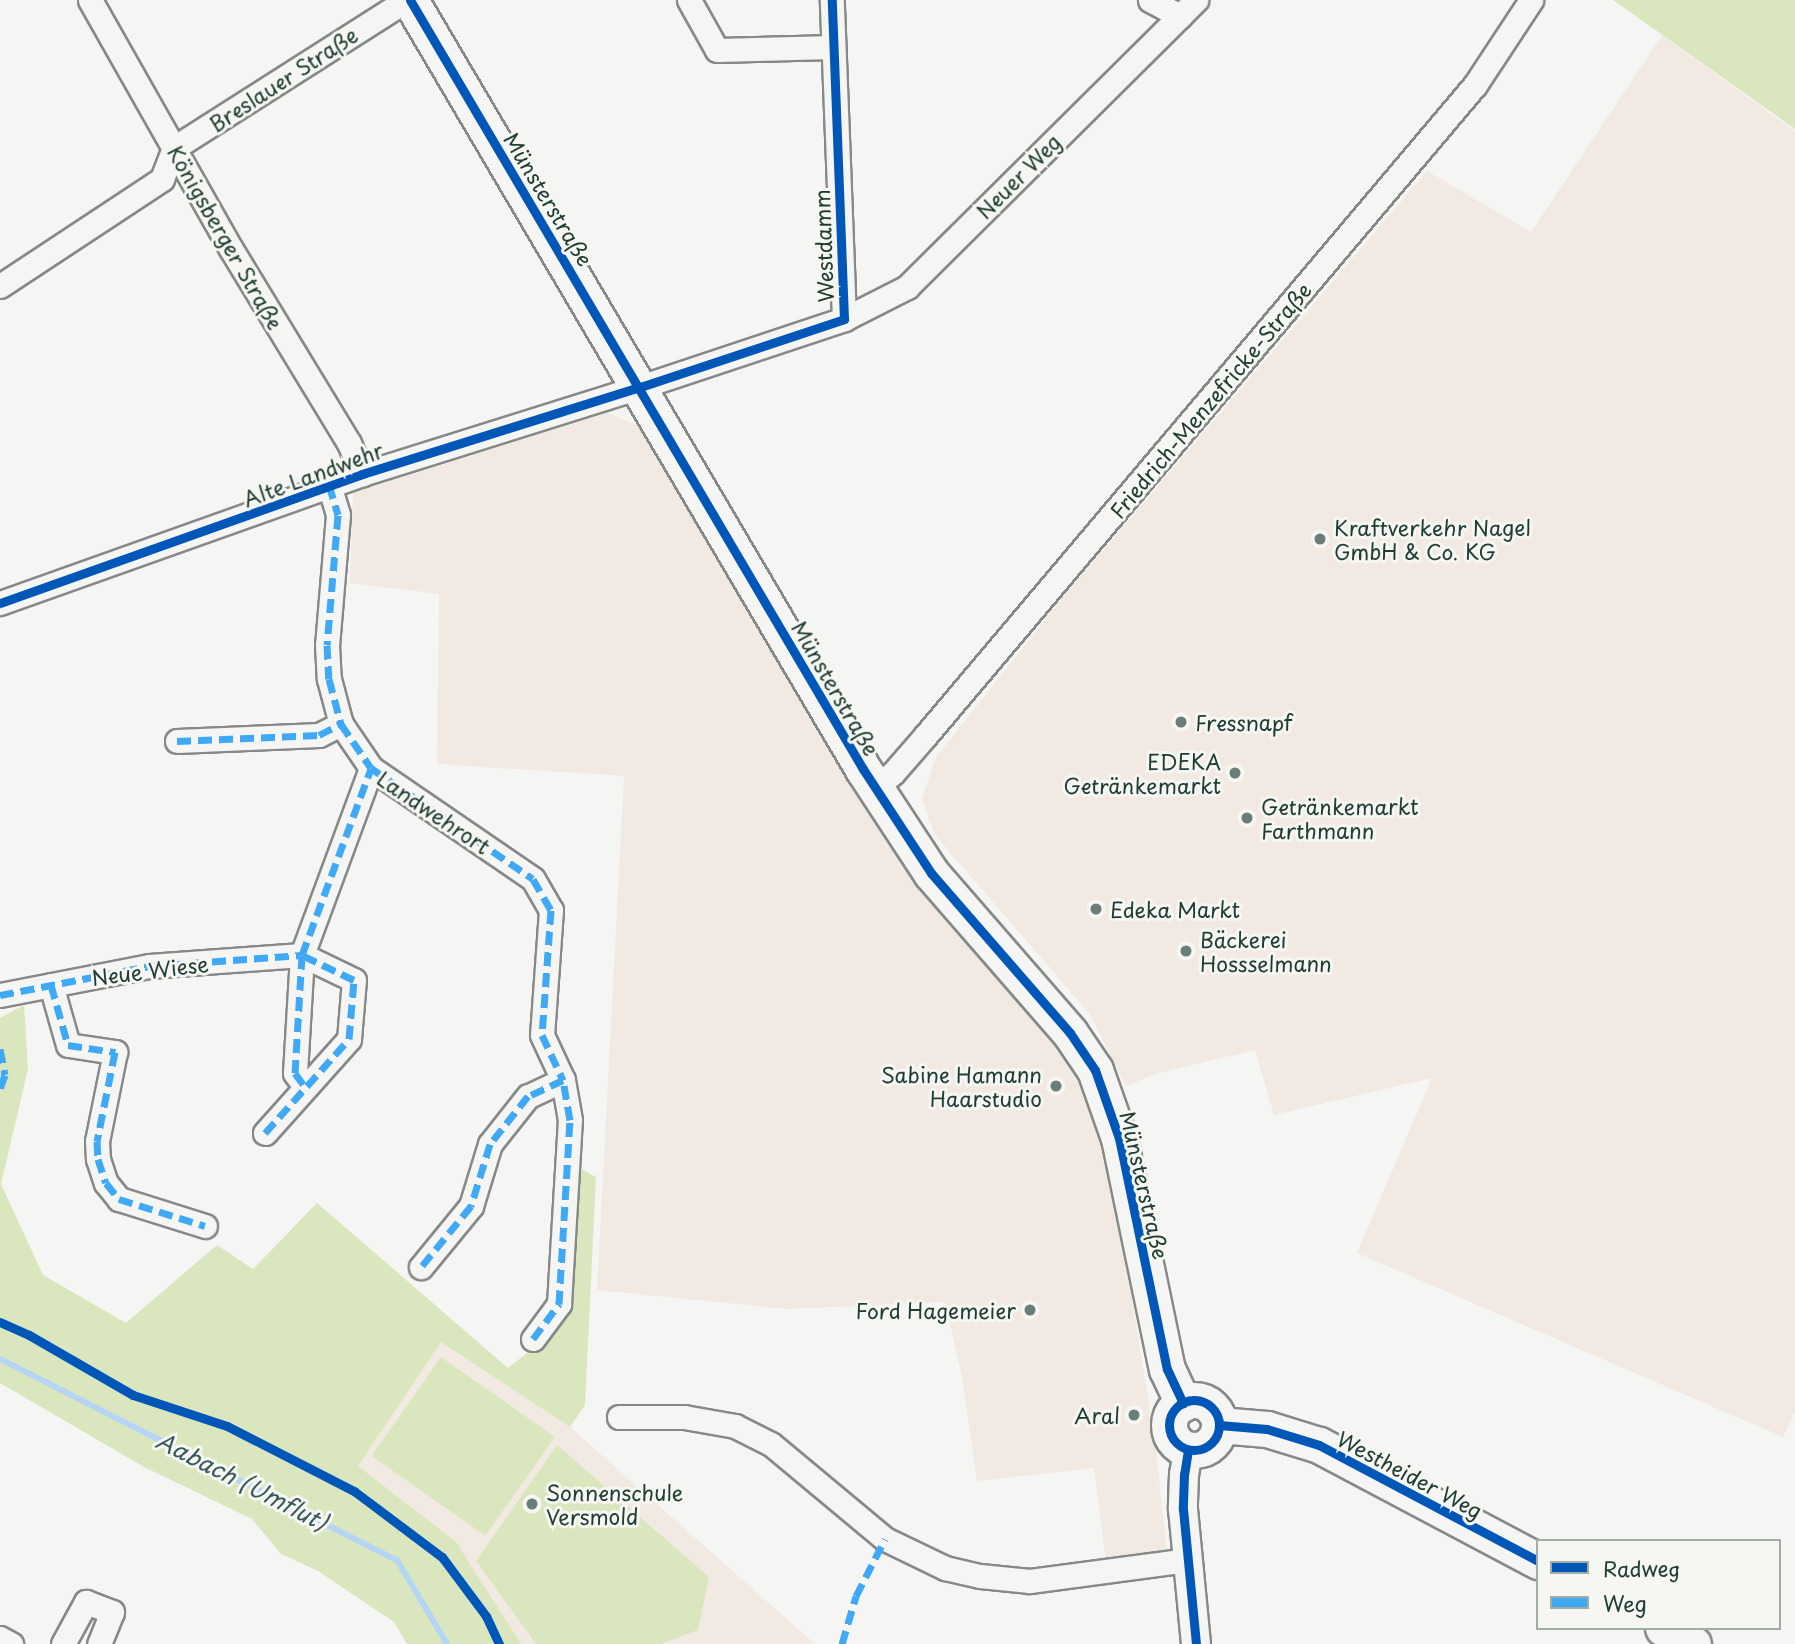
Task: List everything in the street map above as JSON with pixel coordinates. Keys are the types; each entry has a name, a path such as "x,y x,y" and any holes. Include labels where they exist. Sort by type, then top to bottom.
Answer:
{"main road":[{"name":"Münsterstraße","path":"408,0 640,387 875,788 931,873 1063,1025 1095,1070 1119,1138 1167,1369 1183,1402"},
{"path":"1200,1400 1214,1409 1219,1425 1210,1445 1188,1450 1175,1441 1170,1428 1172,1413 1183,1402 1200,1400"},
{"name":"Westheider Weg","path":"1219,1425 1267,1429 1319,1445 1536,1560"},
{"path":"1667,1630 1693,1644"}],"street":[{"name":"Königsberger Straße","path":"90,0 231,249 349,443 362,474"},
{"name":"Breslauer Straße","path":"174,148 408,0"},
{"path":"689,0 718,50 833,47"},
{"name":"Westdamm","path":"640,387 844,319 832,0"},
{"name":"Neuer Weg","path":"1150,0 1188,8"},
{"name":"Friedrich-Menzefricke-Straße","path":"875,788 893,773 926,735 1475,85 1531,0"},
{"name":"Neuer Weg","path":"844,319 907,287 1188,8"},
{"path":"0,286 162,180 174,148"},
{"name":"Alte Landwehr","path":"0,603 216,528 329,485 640,387"},
{"name":"Landwehrort","path":"329,485 338,515 327,645 329,679 341,724 371,768 533,879 551,910 542,1035 563,1080 570,1120 559,1304 533,1339"},
{"path":"177,741 319,735 341,724"},
{"path":"305,1087 295,1073 302,955 371,768"},
{"name":"Neue Wiese","path":"0,995 149,966 302,955 354,980 349,1039 264,1133"},
{"path":"51,985 68,1045 114,1052 97,1141 98,1159 106,1183 118,1199 205,1226"},
{"path":"421,1267 471,1206 490,1144 528,1097 563,1080"},
{"path":"619,1417 684,1417 735,1426 771,1444 885,1539 945,1568 980,1576 1030,1581 1187,1560"},
{"path":"1188,1450 1183,1509 1196,1644"},
{"path":"63,1644 86,1602 112,1612 99,1644"},
{"path":"0,1638 11,1644"}],"shaded area":[{"path":"1662,35 1795,131 1795,1412 1783,1437 1357,1253 1432,1078 1274,1115 1255,1050 1155,1074 1126,1086 1089,1013 934,834 922,799 936,757 1068,591 1427,171 1531,232"},
{"path":"608,413 642,427 1066,1055 1106,1141 1155,1441 1167,1552 1106,1561 1094,1468 977,1481 962,1377 945,1302 787,1309 597,1290 624,776 437,764 439,594 350,583 353,493"},
{"name":"Sonnenschule Versmold","path":"441,1342 570,1427 815,1644 521,1644 357,1466"}],"green space":[{"path":"1613,0 1795,0 1795,129"},
{"path":"24,1005 28,1069 1,1184 43,1275 126,1323 217,1245 253,1269 317,1203 508,1368 532,1349 564,1307 574,1165 596,1177 585,1405 570,1427 441,1342 358,1466 456,1542 521,1644 407,1644 394,1622 318,1571 281,1554 252,1519 144,1467 0,1383 0,1018"},
{"path":"441,1357 555,1437 485,1536 372,1456"},
{"path":"557,1445 709,1577 698,1630 661,1644 536,1644 476,1561"}],"waterway":[{"name":"Aabach (Umflut)","path":"0,1359 397,1560 447,1644"}],"marked path":[{"path":"329,485 338,515 327,645 329,679 341,724 371,768 533,879 551,910 542,1035 563,1080 528,1096 490,1144 471,1206 421,1267"},
{"path":"177,741 319,735 341,724"},
{"path":"0,995 149,966 302,955 371,768"},
{"path":"265,1133 349,1039 354,980 302,955 295,1073 305,1087"},
{"path":"51,985 68,1045 115,1052 97,1141 98,1159 106,1183 119,1199 205,1226"},
{"path":"0,1049 5,1075 0,1089"},
{"path":"533,1339 559,1304 570,1120 563,1080"},
{"path":"842,1644 856,1596 885,1539"}],"cycle path":[{"path":"410,0 863,769 931,873 1070,1033 1095,1070 1119,1138 1167,1369 1183,1403"},
{"path":"0,603 362,474 640,387 844,319 832,0"},
{"path":"0,1322 29,1335 133,1395 227,1426 354,1491 442,1557 486,1616 499,1644"},
{"path":"1194,1400 1212,1407 1219,1425 1212,1443 1194,1450 1176,1443 1169,1425 1176,1407 1194,1400"},
{"path":"1219,1425 1267,1429 1319,1445 1536,1560"},
{"path":"1188,1450 1183,1509 1196,1644"}],"place":[{"name":"Kraftverkehr Nagel GmbH & Co. KG","path":"1320,539"},
{"name":"Fressnapf","path":"1181,722"},
{"name":"EDEKA Getränkemarkt","path":"1235,773"},
{"name":"Getränkemarkt Farthmann","path":"1247,818"},
{"name":"Edeka Markt","path":"1096,909"},
{"name":"Bäckerei Hossselmann","path":"1186,951"},
{"name":"Sabine Hamann Haarstudio","path":"1056,1086"},
{"name":"Ford Hagemeier","path":"1030,1310"},
{"name":"Aral","path":"1134,1415"},
{"name":"Sonnenschule Versmold","path":"532,1504"}]}
